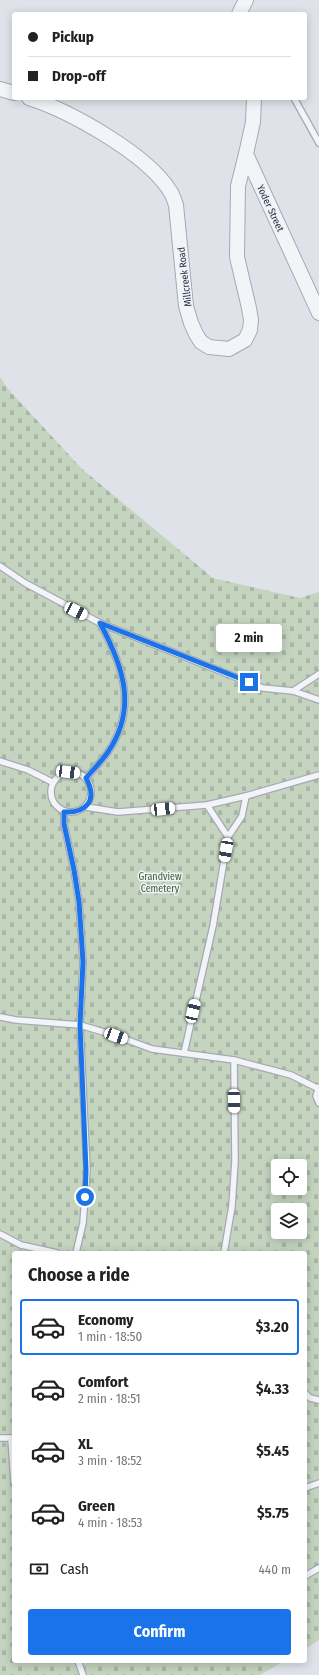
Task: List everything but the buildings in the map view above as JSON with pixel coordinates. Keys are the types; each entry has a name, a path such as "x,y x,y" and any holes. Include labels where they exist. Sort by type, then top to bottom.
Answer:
{"street":[{"path":"0,89 12,92"},
{"name":"Millcreek Road","path":"35,100 57,108 105,135 143,162 159,176 171,192 176,205 186,306 191,323 199,338 209,347 217,349 229,349 239,344 245,340 250,330 251,320 249,308 237,257 238,186 246,154"},
{"path":"246,154 253,122 254,100"},
{"name":"Yoder Street","path":"246,154 319,313"}],"lane":[{"path":"295,100 319,143"},
{"path":"0,566 24,583 100,623 263,688 293,691 319,700"},
{"path":"86,778 108,752 121,726 124,706 125,689 117,659 100,623"},
{"path":"293,691 319,674"},
{"path":"0,761 28,770 52,782"},
{"path":"68,772 78,773 86,778 91,787 91,798 86,807 76,812 64,812 56,807 51,800 50,791 52,782 59,775 68,772"},
{"path":"86,807 118,812 207,805 246,796 319,775"},
{"path":"184,1053 213,926 228,837 242,816 246,796"},
{"path":"207,805 228,837"},
{"path":"64,812 64,824 79,902 83,962 80,1025 86,1170 83,1223 76,1251"},
{"path":"0,1017 16,1020 80,1025 152,1049 234,1060 291,1075 318,1087 316,1096 319,1104"},
{"path":"224,1251 232,1206 235,1161 234,1060"},
{"path":"0,1234 21,1245 48,1251"},
{"path":"307,1395 310,1398 319,1400"},
{"path":"0,1438 12,1438"},
{"path":"307,1487 319,1483"},
{"path":"307,1575 319,1568"},
{"path":"79,1663 83,1675"}],"green space":[{"name":"Grandview Cemetery","path":"0,377 8,389 82,469 213,578 300,598 319,592 319,1640 307,1648 307,1251 12,1251 12,1663 281,1663 260,1675 0,1675"}],"route":[{"path":"85,1197 86,1170 80,1025 83,962 79,902 64,824 64,812 76,812 86,807 91,798 91,787 86,778 108,752 121,726 125,689 117,659 108,637 100,623 249,682"}]}
